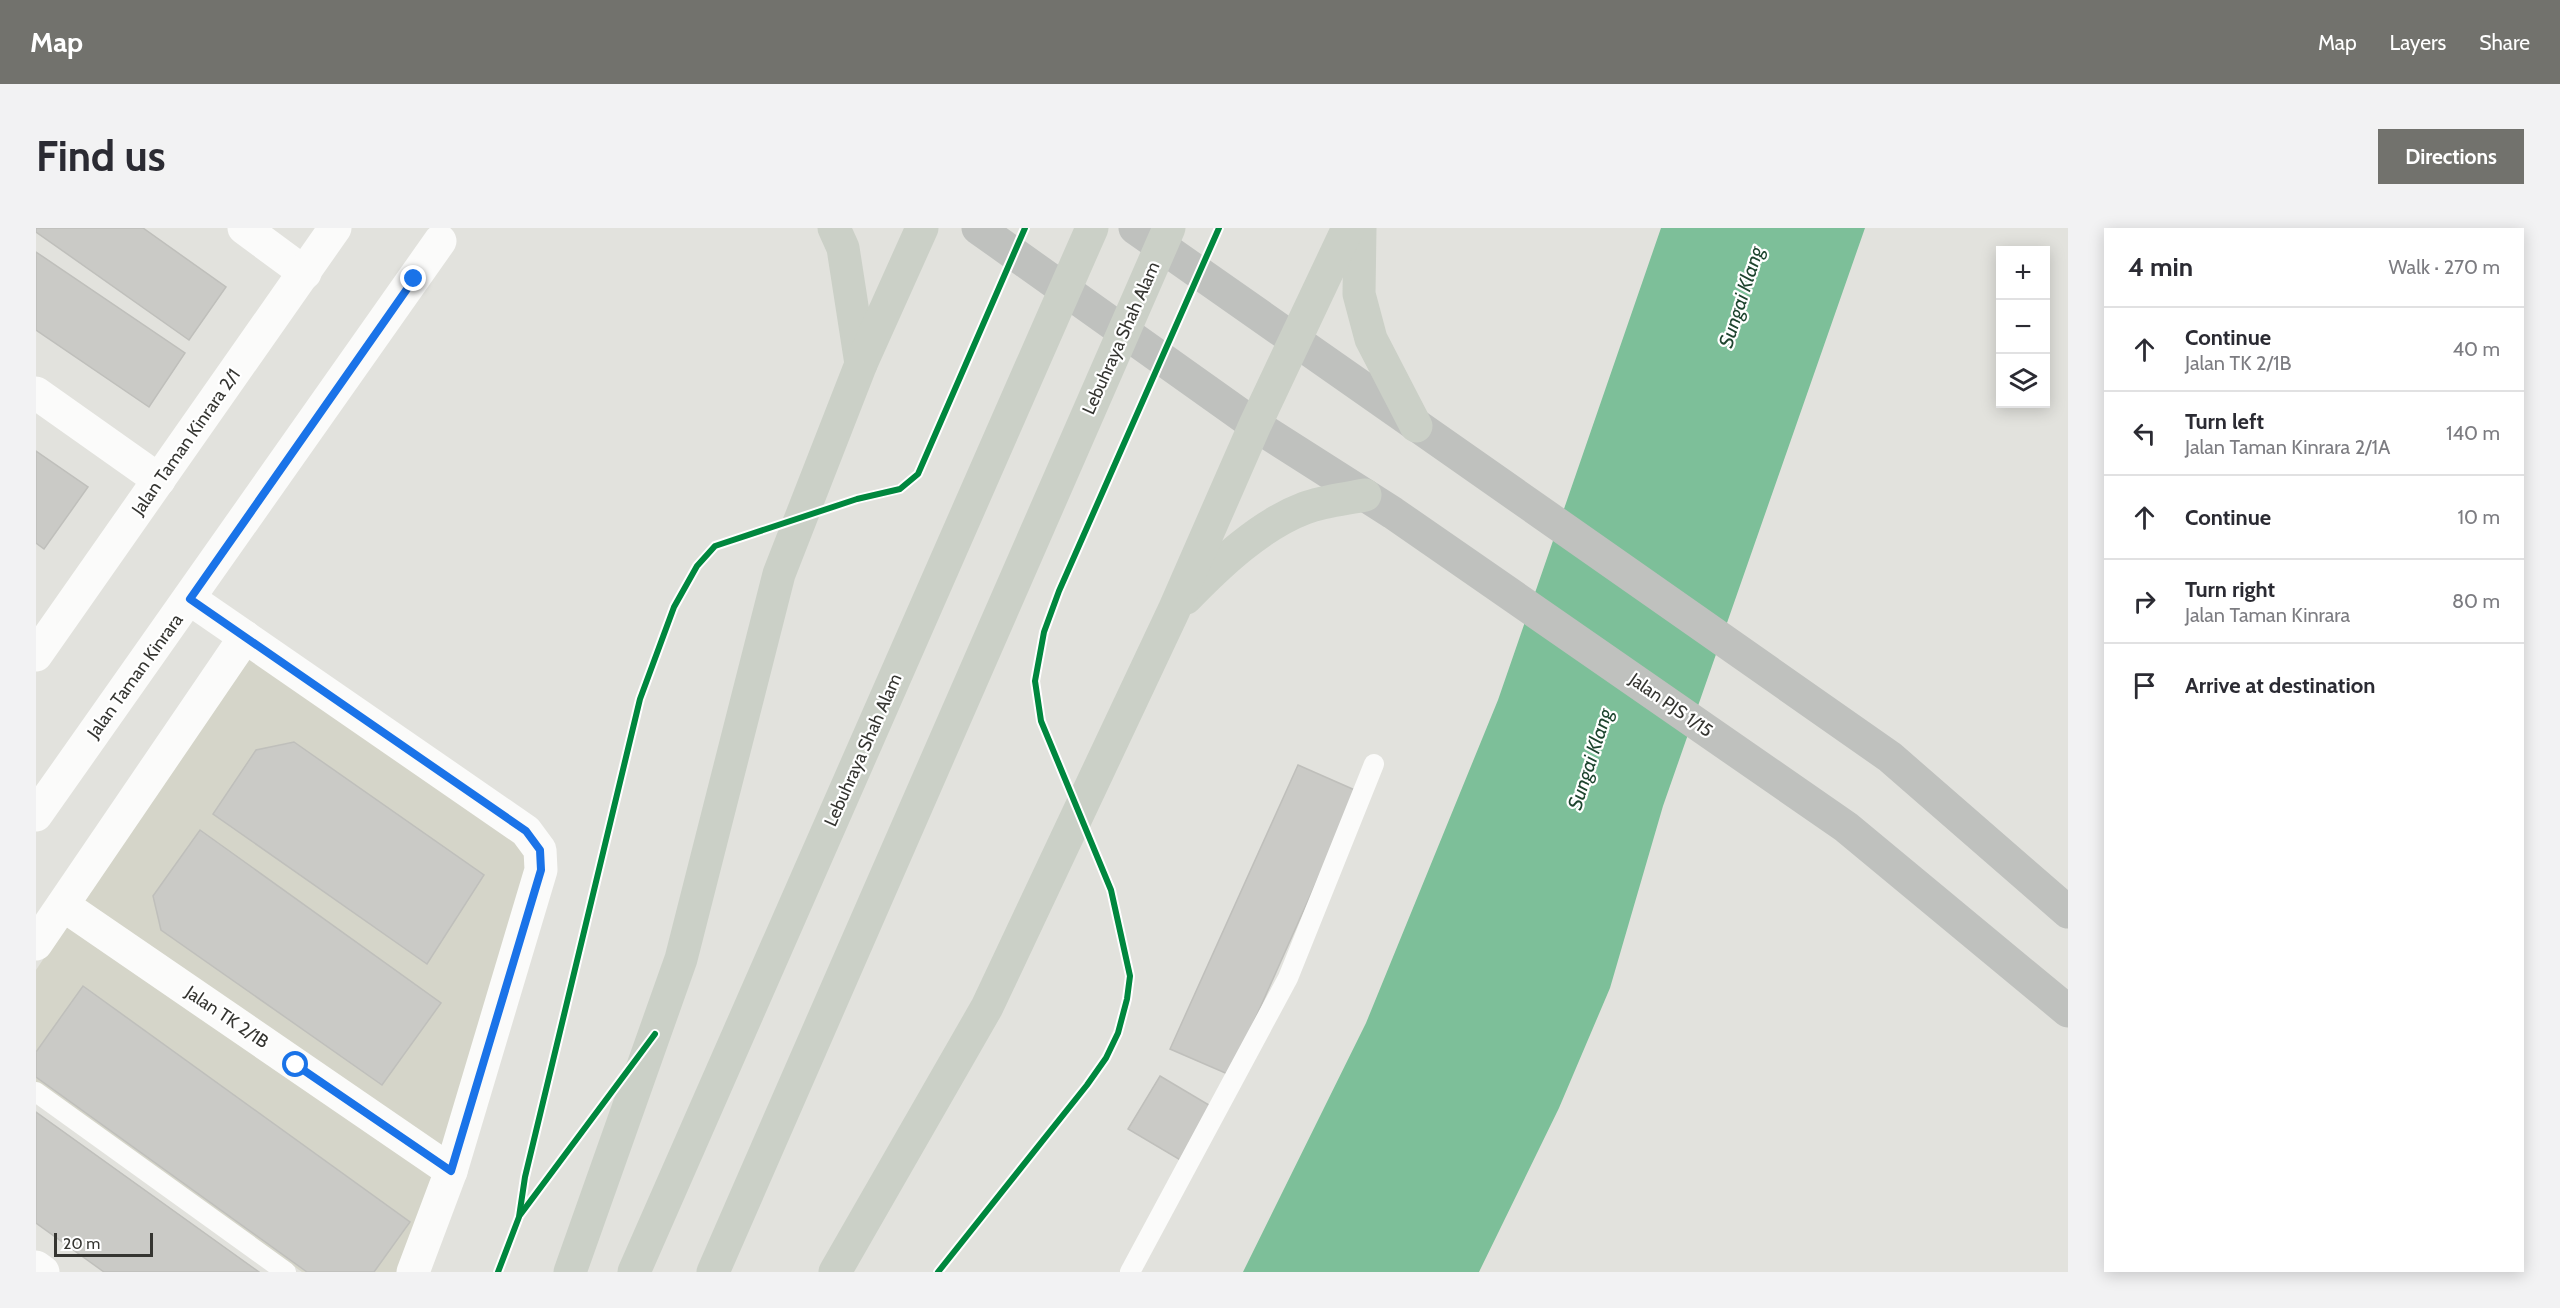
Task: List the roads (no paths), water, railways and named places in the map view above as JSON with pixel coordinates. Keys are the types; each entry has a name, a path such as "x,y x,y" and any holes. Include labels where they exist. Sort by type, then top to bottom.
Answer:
{"highway":[{"path":"834,228 843,248 861,364"},
{"path":"570,1272 681,959 779,574 861,364 922,228"},
{"name":"Lebuhraya Shah Alam","path":"634,1272 1092,228"},
{"name":"Lebuhraya Shah Alam","path":"713,1272 1169,228"},
{"path":"835,1272 987,1007 1174,610 1255,425 1348,228"},
{"path":"1360,228 1359,294 1371,339 1426,433"},
{"path":"1174,610 1215,568 1258,534 1305,507 1365,495"}],"main road":[{"name":"Jalan PJS 1/15","path":"978,228 1255,425 1393,513 1846,828 2068,1011"},
{"path":"1135,228 1890,757 2068,912"}],"street":[{"path":"244,228 305,273"},
{"name":"Jalan Taman Kinrara 2/1","path":"36,655 335,228"},
{"name":"Jalan Taman Kinrara","path":"36,815 440,242"},
{"path":"36,393 159,480"},
{"path":"190,599 526,831 540,850 541,870 451,1171 413,1272"},
{"path":"36,944 245,637"},
{"name":"Jalan TK 2/1B","path":"63,905 451,1171"},
{"path":"36,1267 43,1272"}],"lane":[{"path":"1131,1272 1288,978 1374,764"},
{"path":"36,1092 286,1272"}],"water":[{"name":"Sungai Klang","path":"1661,228 1865,228 1663,806 1610,988 1559,1108 1479,1272 1243,1272 1366,1023 1498,700"}]}
